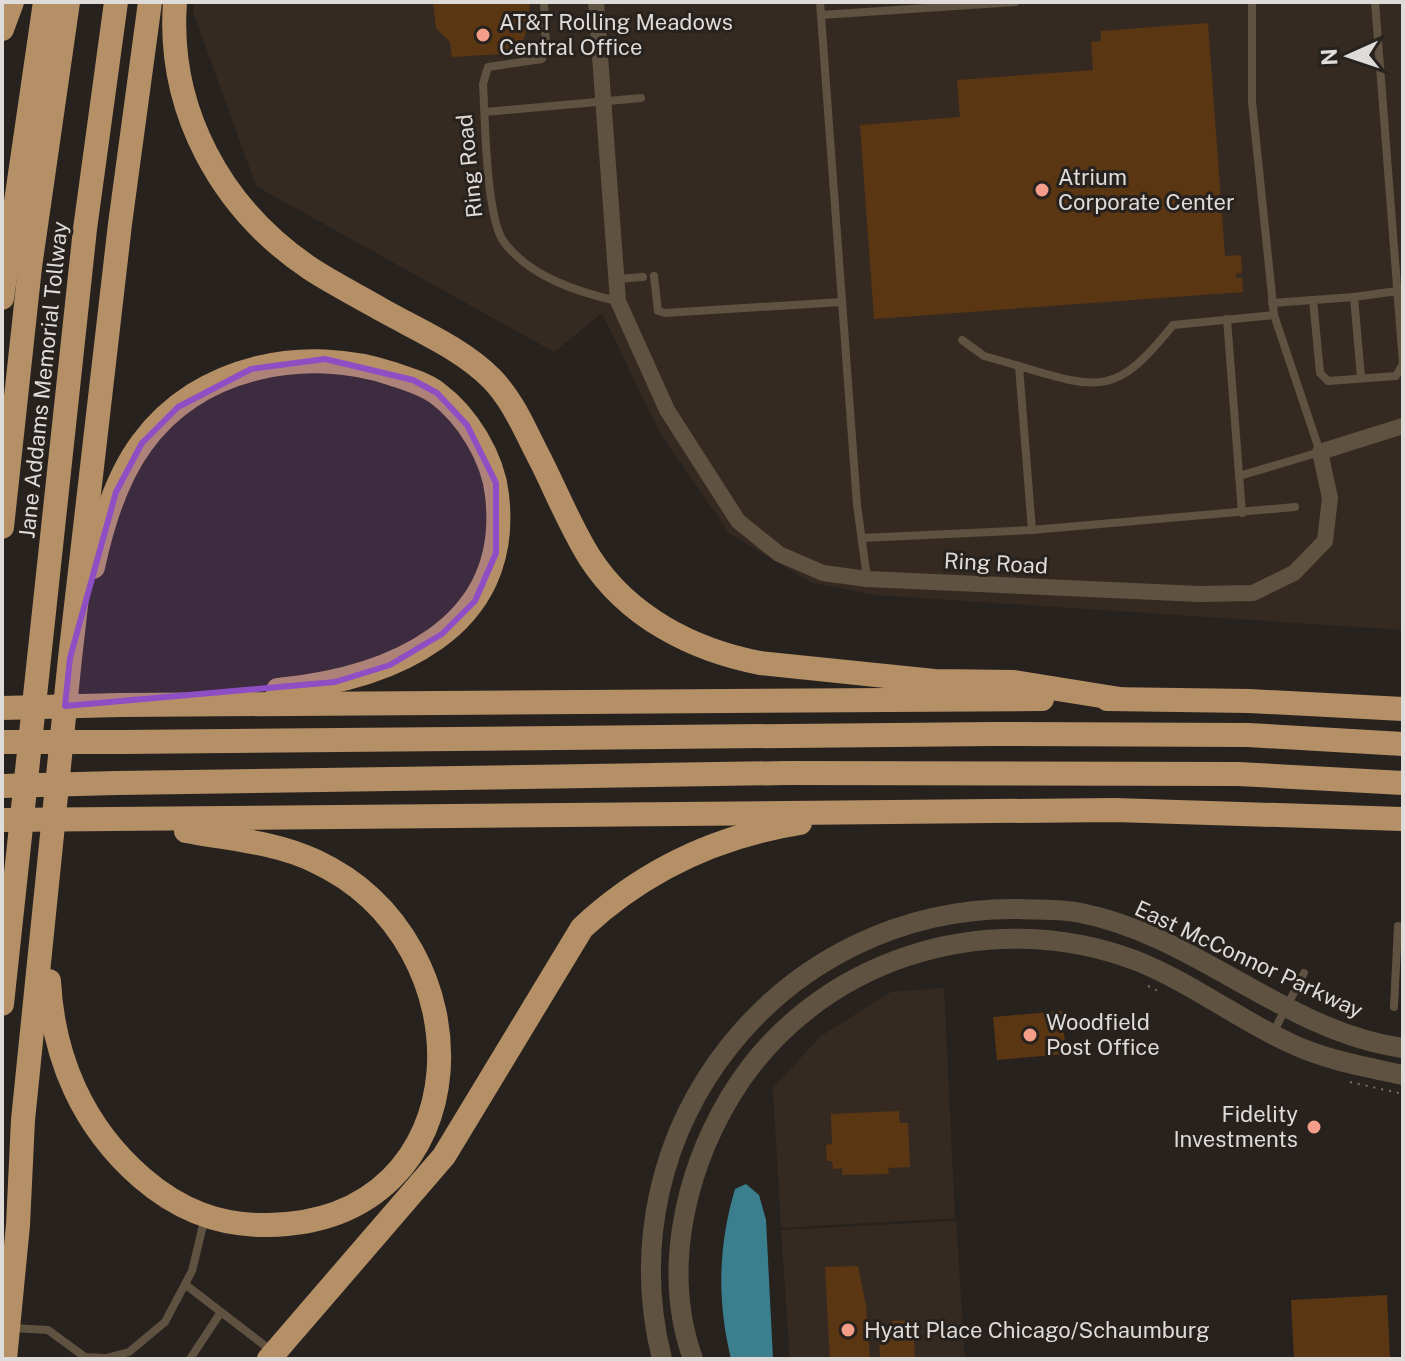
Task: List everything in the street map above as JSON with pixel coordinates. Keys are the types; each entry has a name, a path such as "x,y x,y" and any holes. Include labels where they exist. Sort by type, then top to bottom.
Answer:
{"highway":[{"path":"2,29 12,2"},
{"path":"2,298 45,2"},
{"name":"Jane Addams Memorial Tollway","path":"2,527 30,267 68,2"},
{"name":"Jane Addams Memorial Tollway","path":"2,1004 85,229 116,2"},
{"path":"5,1359 23,1120 45,929 70,658 120,224 150,2"},
{"path":"175,2 174,47 184,98 199,141 226,189 271,238 311,269 463,355 493,380 515,411 591,559 615,589 648,618 684,640 731,657 760,663 934,681 1014,682 1120,699"},
{"path":"70,658 97,546 116,492 142,443 193,397 251,369 289,361 325,359 369,365 437,393 475,435 496,483 499,518 496,553 484,586 466,612 442,634 412,654 335,682 164,705"},
{"path":"2,708 1120,699 1403,709"},
{"path":"2,742 1058,734 1248,735 1403,744"},
{"path":"2,786 788,773 1238,774 1403,783"},
{"path":"271,1356 444,1156 556,967 582,928 611,901 654,872 755,830 885,810"},
{"path":"2,820 136,821 885,810 1115,810 1403,819"},
{"path":"45,929 52,1018 75,1096 129,1167 179,1205 223,1223 289,1225 327,1216 367,1196 398,1170 424,1132 436,1100 440,1075 439,1030 428,982 407,940 386,912 317,861 288,850 136,821"}],"street":[{"name":"Ring Road","path":"596,2 618,301 667,410 738,521 779,554 823,573 867,579 1200,594 1253,593 1294,573 1325,541 1330,498 1320,452"},
{"path":"1320,452 1403,426"},
{"name":"East McConnor Parkway","path":"662,1359 652,1303 652,1234 657,1201 680,1129 708,1074 773,998 833,955 893,928 956,911 987,909 1079,913 1133,927 1287,1006 1373,1044 1403,1048"},
{"path":"693,1359 683,1311 681,1225 704,1149 747,1070 792,1020 826,994 899,956 976,940 1025,938 1061,941 1137,961 1293,1045 1345,1062 1403,1075"}],"lane":[{"name":"Ring Road","path":"544,2 546,47 542,59 488,67 483,84 493,210 503,241 536,269 575,291 618,301"},
{"path":"820,2 842,302 867,579"},
{"path":"821,15 1015,2"},
{"path":"1239,476 1320,452 1272,303 1252,102 1252,2"},
{"path":"1313,300 1320,373 1328,381 1396,376 1403,364 1375,2"},
{"path":"485,112 641,98"},
{"path":"654,276 655,302 658,311 665,313 842,302"},
{"path":"617,279 643,277"},
{"path":"1272,303 1397,291"},
{"path":"1354,297 1361,378"},
{"path":"962,340 984,356 1078,384 1099,383 1125,374 1146,359 1173,325 1274,315"},
{"path":"1227,319 1242,513"},
{"path":"1019,366 1032,530"},
{"path":"862,538 1032,530 1295,507"},
{"path":"1394,1007 1398,926"},
{"path":"1273,1033 1304,973"},
{"path":"8,1328 48,1330 85,1357 127,1356 165,1322 186,1285 200,1249 205,1217"},
{"path":"186,1285 271,1356"},
{"path":"190,1359 221,1312"}],"path":[{"path":"1142,983 1167,995"},
{"path":"1346,1081 1403,1094"}],"highlighted area":[{"path":"325,359 413,380 437,393 467,425 496,483 496,553 475,601 442,634 390,665 335,682 65,706 70,658 116,492 142,443 178,407 251,369"}],"shaded area":[{"path":"195,2 1403,2 1403,630 875,595 810,582 729,533 660,433 602,313 554,352 256,186 193,12"},
{"path":"944,988 955,1218 781,1228 773,1088 821,1036 891,992"},
{"path":"956,1221 965,1359 790,1359 781,1230"}],"water":[{"path":"746,1184 759,1195 766,1220 773,1359 731,1359 726,1338 721,1274 725,1232 735,1189"}],"building":[{"name":"AT&T Rolling Meadows Central Office","path":"433,2 530,2 528,27 518,53 452,57 450,42 436,28"},
{"name":"Atrium Corporate Center","path":"1208,23 1225,256 1241,255 1242,273 1236,274 1236,278 1242,277 1243,292 874,319 860,125 960,117 957,80 1093,70 1091,42 1101,41 1101,31"},
{"name":"Woodfield Post Office","path":"1062,1011 1066,1054 997,1060 993,1017"},
{"path":"899,1111 900,1123 908,1123 910,1167 888,1168 889,1174 842,1175 842,1168 833,1169 832,1161 827,1161 826,1145 832,1144 831,1114"},
{"name":"Hyatt Place Chicago/Schaumburg","path":"858,1266 866,1305 870,1359 830,1359 825,1267"},
{"path":"1387,1295 1390,1359 1294,1359 1291,1300"},
{"path":"913,1320 915,1359 880,1359 879,1333 892,1332 892,1321"}],"place":[{"name":"AT&T Rolling Meadows Central Office","path":"483,35"},
{"name":"Atrium Corporate Center","path":"1042,190"},
{"name":"Woodfield Post Office","path":"1030,1035"},
{"name":"Fidelity Investments","path":"1314,1127"},
{"name":"Hyatt Place Chicago/Schaumburg","path":"848,1330"}]}
